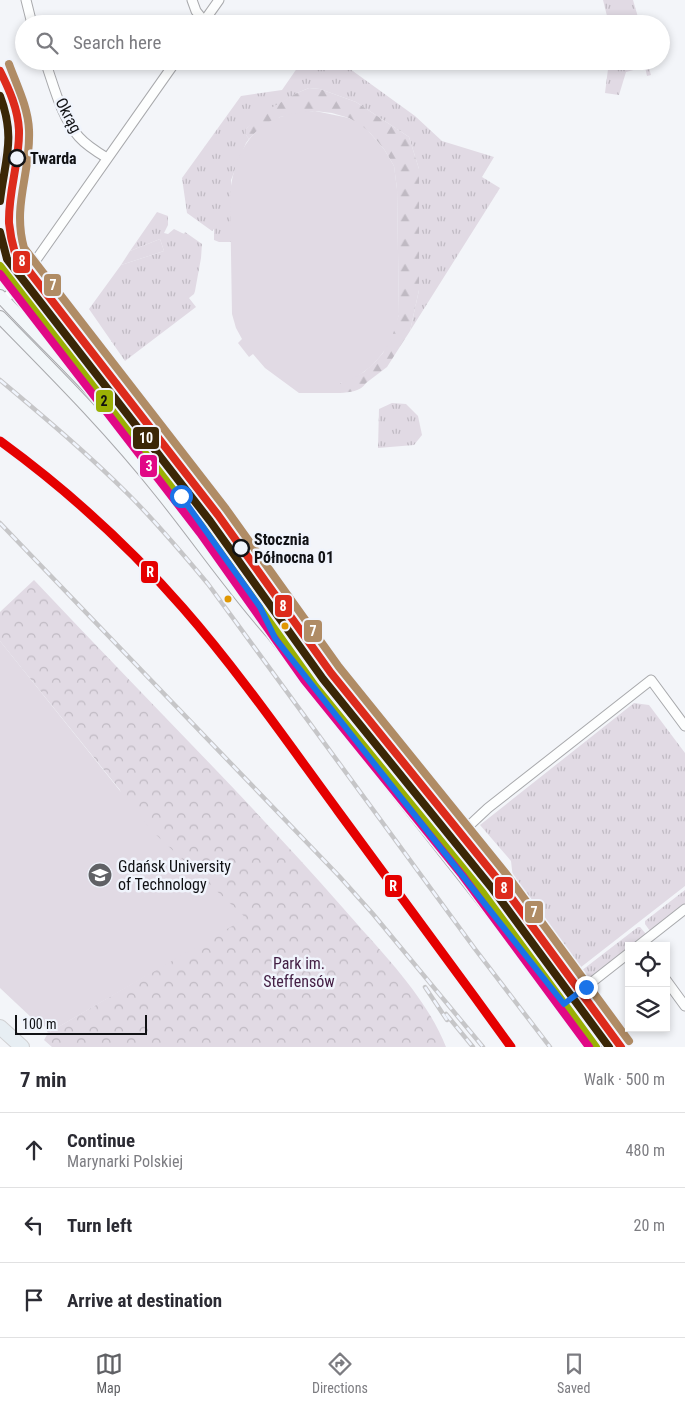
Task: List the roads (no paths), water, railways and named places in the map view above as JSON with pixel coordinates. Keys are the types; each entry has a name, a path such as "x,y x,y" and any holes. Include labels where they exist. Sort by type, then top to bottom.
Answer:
{"main road":[{"path":"2,298 114,414 156,464 257,602 271,632"},
{"path":"0,317 85,405 170,504 564,1004 595,1047"},
{"path":"170,504 181,496"},
{"path":"0,1026 18,1046"}],"street":[{"path":"26,0 30,15"},
{"path":"192,0 198,15"},
{"path":"209,15 219,0"},
{"name":"Okrąg","path":"48,70 65,116 74,131 91,148 107,158"},
{"path":"2,298 21,281 170,70"},
{"path":"442,851 488,808 650,680 685,726"},
{"path":"644,942 685,909"},
{"path":"564,1004 625,956"},
{"path":"670,985 685,1006"}],"railway":[{"path":"0,380 82,450 129,495 208,584 475,949 550,1047"},
{"path":"0,523 339,876 373,914 483,1047"},
{"path":"425,987 447,1020"},
{"path":"446,1014 473,1047"}],"tram line":[{"name":"7","path":"9,64 24,105 29,130 29,146 20,217 24,248 226,509 339,667 507,875 629,1041"}],"place":[{"name":"Twarda","path":"17,158"},
{"name":"Stocznia Północna 01","path":"241,548"},
{"name":"Gdańsk University of Technology","path":"100,875"}],"park label":[{"name":"Park im. Steffensów","path":"299,972"}]}
